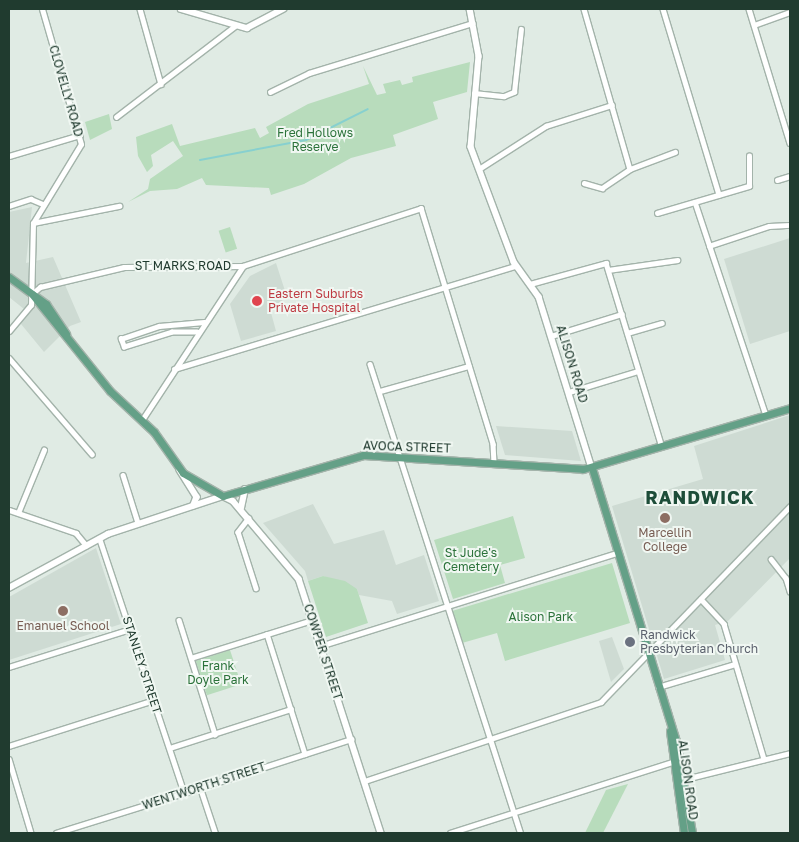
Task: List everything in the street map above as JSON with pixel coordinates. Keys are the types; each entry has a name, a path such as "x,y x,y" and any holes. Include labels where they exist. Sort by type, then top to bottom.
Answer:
{"main road":[{"path":"180,9 235,26 256,26 283,9"},
{"name":"ALISON ROAD","path":"470,9 479,51 470,140 478,169 516,266 530,284 552,336 649,653 684,779 692,833"},
{"path":"9,277 32,294 110,391 142,420 192,481 223,496"},
{"name":"AVOCA STREET","path":"9,588 99,538 138,523 359,455 592,468 790,408"},
{"path":"177,465 197,497 194,505"},
{"path":"240,508 245,489"},
{"name":"COWPER STREET","path":"223,496 240,508 299,579 381,833"},
{"name":"ALISON ROAD","path":"670,731 684,833"}],"street":[{"name":"CLOVELLY ROAD","path":"9,331 27,312 32,294 33,223 43,204 79,152 80,135 42,9"},
{"path":"140,9 161,84"},
{"path":"584,9 630,169"},
{"path":"663,9 719,195"},
{"path":"749,9 790,143"},
{"path":"754,26 790,12"},
{"path":"270,92 309,73 473,23"},
{"path":"116,117 235,26"},
{"path":"474,93 504,96 514,92 521,29"},
{"path":"478,169 552,123 612,105"},
{"path":"9,156 80,135"},
{"path":"584,183 602,188 630,169 675,152"},
{"path":"657,213 719,195 751,183 749,156"},
{"path":"777,180 790,176"},
{"path":"9,206 31,199 43,204"},
{"path":"695,202 708,246 766,416"},
{"path":"33,223 119,206"},
{"name":"ST MARKS ROAD","path":"32,294 40,287 143,265 243,266 421,208 445,287"},
{"path":"708,246 769,226 790,225"},
{"path":"608,270 677,260"},
{"path":"530,284 606,263 662,447"},
{"path":"142,420 197,332 243,266"},
{"path":"174,369 516,266"},
{"path":"445,287 493,444 494,462"},
{"path":"552,336 622,314"},
{"path":"197,332 172,332 124,347 121,339 159,326 204,322"},
{"path":"627,334 662,323"},
{"path":"9,358 92,454"},
{"path":"370,364 521,833"},
{"path":"380,391 469,366"},
{"path":"569,392 638,371"},
{"path":"18,514 44,450"},
{"path":"123,475 138,523"},
{"path":"365,781 601,702 790,506"},
{"path":"9,510 76,533 86,545"},
{"path":"249,518 238,532 256,588"},
{"name":"STANLEY STREET","path":"99,538 184,793"},
{"path":"320,646 617,553"},
{"path":"771,559 786,578 790,591"},
{"path":"701,599 722,620 764,759"},
{"path":"179,620 215,734"},
{"path":"191,658 312,620"},
{"path":"9,667 130,629"},
{"path":"267,634 305,754"},
{"path":"658,687 735,664"},
{"path":"9,746 154,700"},
{"path":"170,748 291,709"},
{"name":"WENTWORTH STREET","path":"56,833 351,739"},
{"path":"676,781 790,753"},
{"path":"9,760 31,833"},
{"path":"450,833 673,762"},
{"path":"200,788 215,833"}],"shaded area":[{"path":"32,207 26,263 53,257 81,322 70,326 44,352 21,324 24,309 9,297 9,212"},
{"path":"790,238 790,331 750,344 724,259"},
{"name":"Eastern Suburbs Private Hospital","path":"276,263 287,297 270,309 276,331 241,341 230,304 250,276"},
{"path":"790,415 790,558 728,621 715,625 725,660 664,679 612,506 703,479 694,446"},
{"path":"496,426 572,431 581,461 505,455"},
{"path":"313,504 334,544 384,530 396,565 424,555 439,601 397,614 392,601 359,595 357,589 323,576 308,581 305,571 263,523"},
{"name":"Emanuel School","path":"96,548 121,624 9,660 9,597"},
{"path":"612,637 624,669 611,682 599,641"}],"green space":[{"name":"Fred Hollows Reserve","path":"470,62 467,92 433,102 438,119 393,135 396,146 351,158 304,184 271,195 269,188 206,185 202,178 177,189 150,191 128,202 148,189 150,179 183,156 173,141 151,155 153,166 147,172 138,156 136,137 172,124 180,146 255,128 260,138 269,133 266,127 308,104 369,84 363,66 377,95 386,93 383,84 400,80 402,85 413,82 412,77"},
{"path":"109,114 112,129 90,140 85,122"},
{"path":"230,227 237,249 226,253 219,231"},
{"name":"St Jude's Cemetery","path":"513,516 525,558 500,565 505,583 453,599 434,540"},
{"name":"Alison Park","path":"612,563 630,623 505,661 497,633 462,643 452,611"},
{"path":"323,576 345,581 357,589 368,623 326,637 308,581"},
{"name":"Frank Doyle Park","path":"230,650 241,684 207,695 196,661"},
{"path":"628,784 603,833 585,833 606,790"}],"waterway":[{"path":"200,160 306,140 368,109"}],"place":[{"name":"Eastern Suburbs Private Hospital","path":"257,301"},
{"name":"Marcellin College","path":"665,518"},
{"name":"Emanuel School","path":"63,611"},
{"name":"Randwick Presbyterian Church","path":"630,642"}],"district":[{"name":"RANDWICK","path":"700,497"}]}
